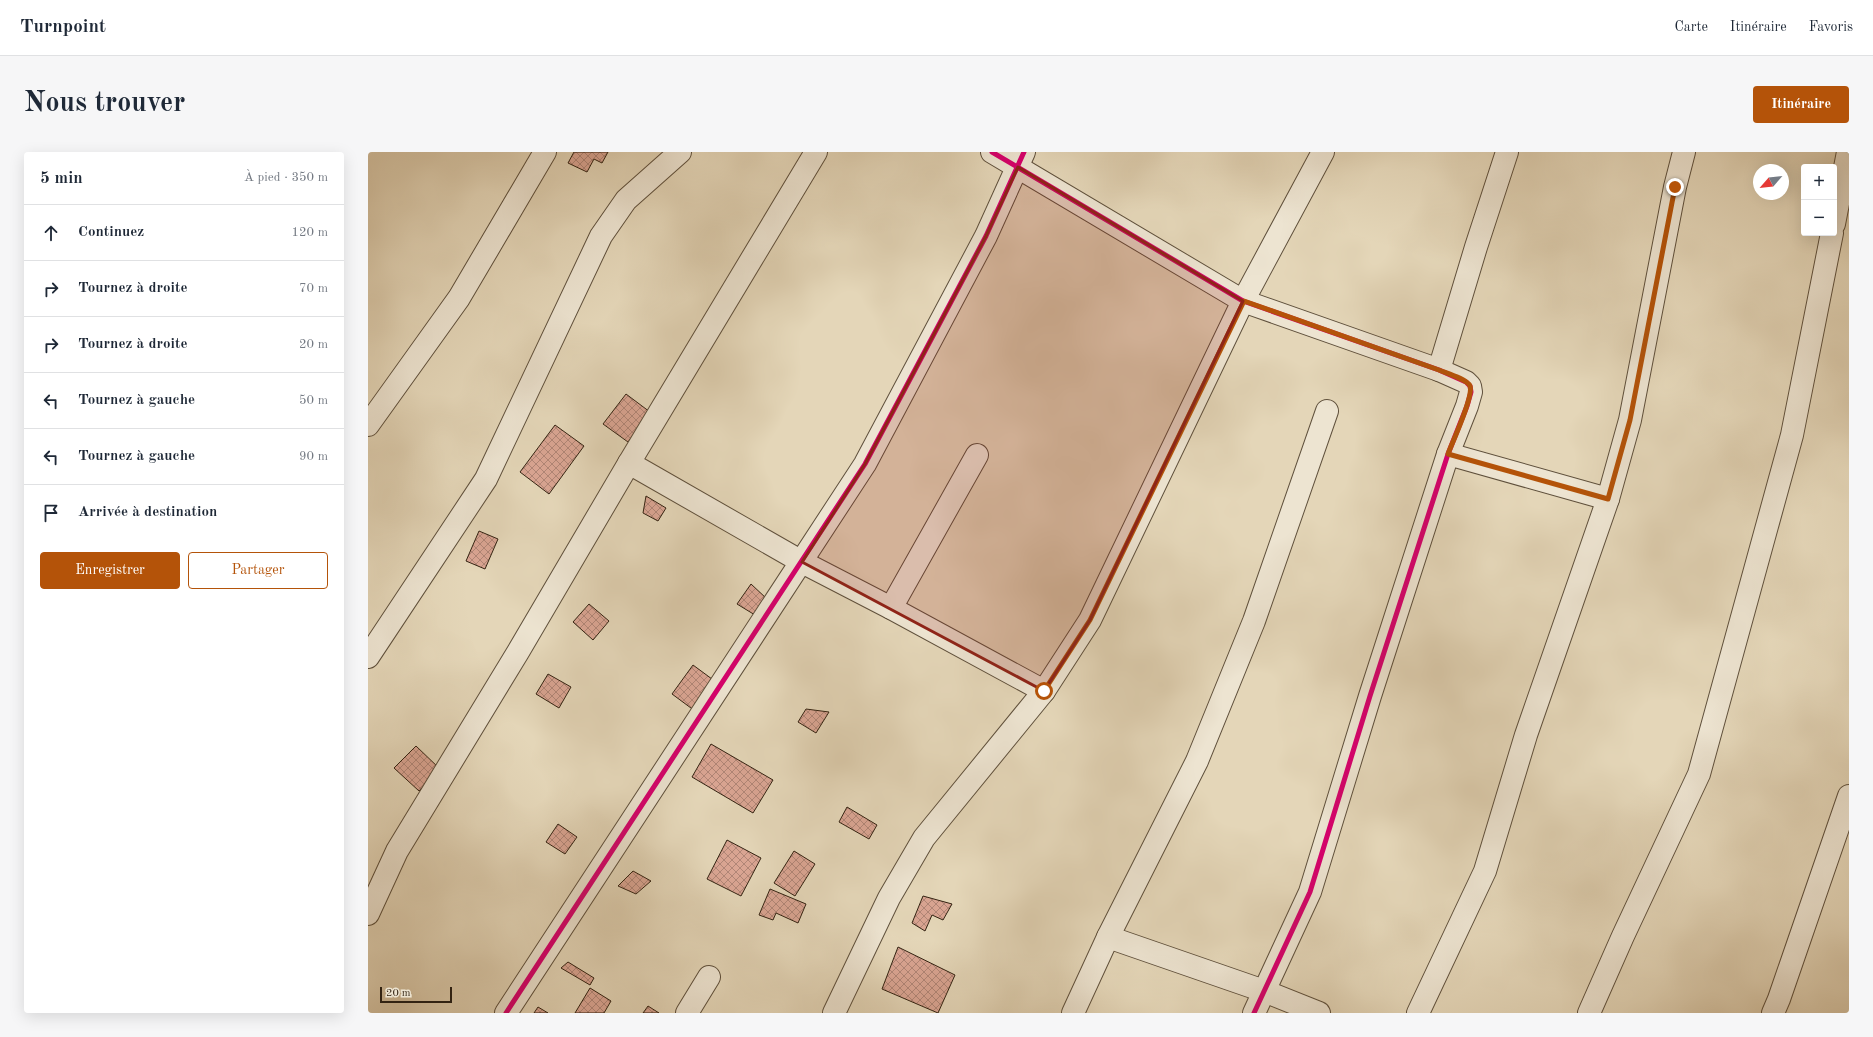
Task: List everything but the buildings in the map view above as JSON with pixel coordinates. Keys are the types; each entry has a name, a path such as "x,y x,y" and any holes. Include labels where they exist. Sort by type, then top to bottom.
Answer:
{"street":[{"path":"368,424 459,298 545,152"},
{"path":"368,657 486,479 601,236 626,200 680,152"},
{"path":"368,914 397,851 518,652 629,463 816,152"},
{"path":"992,152 1021,159 1244,301 1439,370 1466,382 1470,386 1471,392 1467,406 1448,454 1370,696 1310,892 1254,1013"},
{"path":"834,1013 889,898 924,838 1044,691 1090,620 1244,301 1322,152"},
{"path":"1439,370 1476,247 1507,152"},
{"path":"1418,1013 1484,871 1526,734 1608,499 1630,420 1675,187 1684,152"},
{"path":"1837,209 1848,152"},
{"path":"506,1013 865,464 986,236 1021,159"},
{"path":"1589,1013 1623,936 1699,774 1792,435 1831,236"},
{"path":"1073,1013 1108,937 1197,762 1254,621 1327,411"},
{"path":"1448,454 1608,499"},
{"path":"891,608 977,455"},
{"path":"629,463 802,562 891,608 1044,691"},
{"path":"1773,1013 1779,1000 1849,796"},
{"path":"1108,937 1264,991 1319,1013"},
{"path":"687,1013 709,977"}],"highlighted area":[{"path":"1018,167 1243,301 1090,620 1044,691 802,562 865,464 986,236"}],"cycle path":[{"path":"992,152 1243,301 1439,370 1466,382 1470,386 1471,392 1467,406 1448,454 1370,696 1310,892 1254,1013"},
{"path":"506,1013 865,464 986,236 1024,152"}],"route":[{"path":"1044,691 1090,620 1244,301 1439,370 1466,382 1470,386 1471,392 1448,454 1608,499 1630,420 1675,187"}]}
